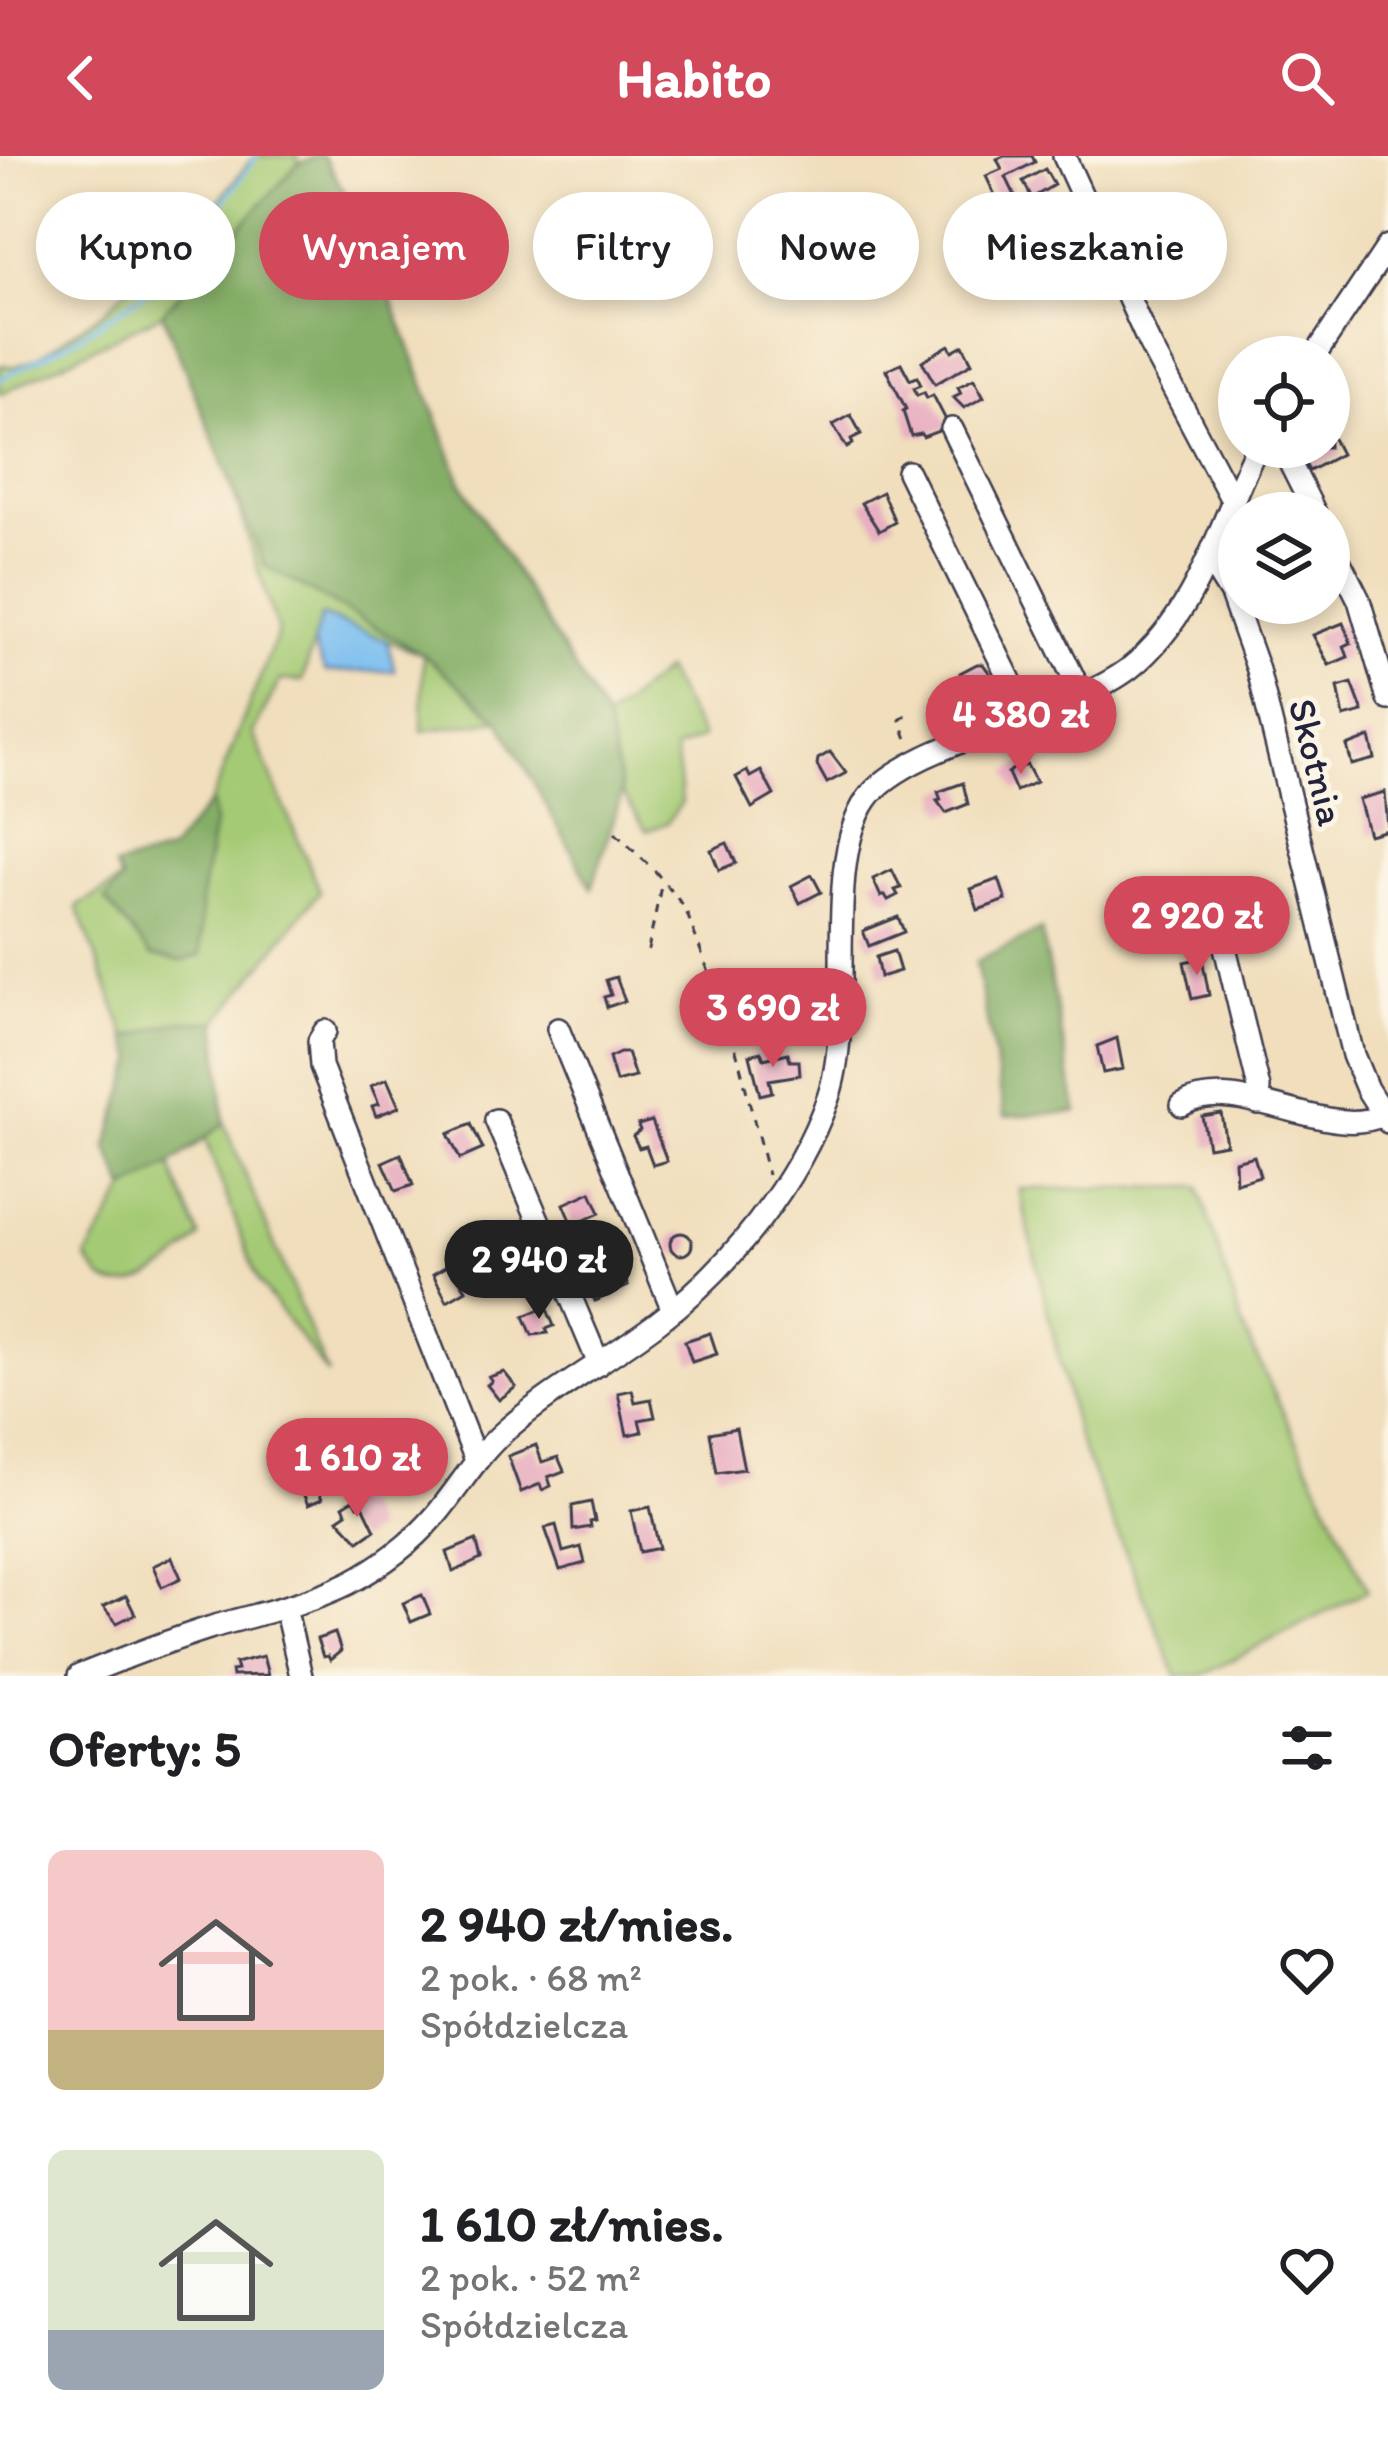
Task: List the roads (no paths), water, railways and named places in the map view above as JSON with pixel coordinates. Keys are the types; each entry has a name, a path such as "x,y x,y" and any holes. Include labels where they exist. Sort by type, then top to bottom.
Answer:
{"street":[{"path":"1064,156 1149,343 1229,492"},
{"path":"1328,336 1388,246"},
{"path":"952,429 1082,695"},
{"path":"908,472 1028,717"},
{"path":"79,1676 348,1583 395,1553 438,1512 476,1460 506,1430 673,1310 717,1269 812,1138 839,1054 844,899 856,823 868,798 884,781 917,762 1082,695 1129,669 1181,612 1218,535"},
{"name":"Skotnia","path":"1209,559 1231,593 1258,670 1353,1055 1385,1119"},
{"path":"1350,582 1388,699"},
{"path":"1214,902 1258,1102"},
{"path":"558,1029 673,1310"},
{"path":"326,1031 319,1041 321,1066 476,1460"},
{"path":"1182,1105 1217,1095 1362,1122 1385,1119"},
{"path":"496,1120 599,1364"},
{"path":"285,1607 301,1676"}],"water":[{"path":"321,616 387,640 395,671 325,672 313,644"}],"waterway":[{"path":"0,379 75,339 165,280 257,156"}]}
